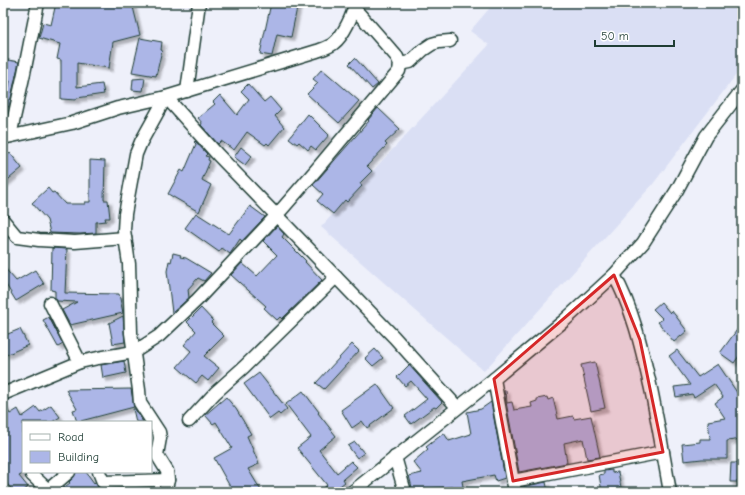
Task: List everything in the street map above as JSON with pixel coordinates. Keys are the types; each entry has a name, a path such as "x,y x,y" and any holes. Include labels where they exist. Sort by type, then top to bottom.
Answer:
{"street":[{"path":"3,394 80,362 134,352 159,336 197,300 276,216 399,70 400,64 395,53 354,5 343,32 333,44 317,51 166,97 118,108 72,123 6,137 24,73 38,3"},
{"path":"186,91 199,3"},
{"path":"400,64 410,62 432,44 450,41"},
{"path":"352,492 494,379 565,320 614,275 643,243 677,190 706,136 742,90"},
{"path":"166,97 218,155 394,337 457,407"},
{"path":"152,421 140,404 131,333 128,264 125,238 125,214 136,154 166,97"},
{"path":"3,220 17,237 76,242 125,238"},
{"path":"614,275 622,290 640,340 670,492"},
{"path":"189,421 214,393 244,367 336,277"},
{"path":"50,303 80,362"},
{"path":"494,379 514,487 663,452"},
{"path":"152,422 159,432 160,438 157,456 167,471 168,480 165,492"},
{"path":"395,457 405,492"},
{"path":"32,475 48,490 68,473"},
{"path":"99,473 103,482 168,480"}],"highlighted area":[{"path":"614,275 640,340 663,452 513,481 494,379"}],"shaded area":[{"path":"494,3 742,3 742,67 653,184 484,371 321,227 489,45 470,31"}],"building":[{"path":"56,3 132,3 140,35 113,42 109,68 77,63 77,87 102,84 104,94 77,98 76,100 61,99 61,60 57,59 60,44 39,38 43,23 51,25"},
{"path":"271,3 298,3 291,37 277,34 272,56 260,54"},
{"path":"140,38 162,42 162,50 156,76 132,72"},
{"path":"355,58 378,84 372,89 349,64"},
{"path":"3,59 19,62 9,107 5,106 10,81 3,80"},
{"path":"322,69 359,101 339,123 307,94 318,83 313,79"},
{"path":"145,78 143,91 132,90 133,79"},
{"path":"248,84 264,102 270,97 281,110 275,116 284,127 269,145 267,143 265,145 247,132 234,150 221,141 218,144 201,125 202,123 198,118 215,104 213,102 220,95 237,115 249,99 241,91"},
{"path":"378,108 400,129 385,143 387,145 367,166 372,171 360,183 362,186 347,202 345,200 333,214 317,201 323,194 313,185 369,121 368,120"},
{"path":"308,114 329,135 316,150 311,146 308,150 299,142 297,144 289,138"},
{"path":"195,141 207,154 205,156 209,157 208,160 210,161 202,180 211,185 199,212 168,194 181,170 184,172 196,144 194,142"},
{"path":"241,147 252,156 245,165 234,157"},
{"path":"10,153 22,168 3,184 3,159"},
{"path":"90,160 105,161 104,200 108,200 110,218 105,218 106,221 96,222 96,233 50,233 47,220 32,203 48,188 65,204 85,204 85,202 90,202"},
{"path":"250,206 265,217 242,241 240,239 230,254 222,248 219,252 185,228 196,213 229,234"},
{"path":"277,226 284,234 282,237 306,261 305,262 322,280 282,319 280,317 277,320 264,308 266,306 231,275 242,263 257,276 277,255 263,241"},
{"path":"52,248 67,249 65,293 119,294 123,313 70,325 62,310 77,302 57,301 55,298 55,291 51,290"},
{"path":"173,253 181,255 180,257 186,258 211,273 204,281 198,278 188,289 189,298 172,313 167,271 169,261 171,262"},
{"path":"3,266 16,281 35,270 44,284 16,301 3,280"},
{"path":"661,302 670,313 672,311 687,331 674,342 658,322 663,319 653,309"},
{"path":"201,308 213,321 211,323 224,336 204,356 219,368 208,381 202,376 196,383 177,367 191,351 184,345 196,331 187,322"},
{"path":"123,316 125,342 113,344 109,323"},
{"path":"49,317 63,344 58,347 43,320"},
{"path":"742,323 742,352 734,363 720,353"},
{"path":"20,329 28,345 6,355 3,348 3,336"},
{"path":"352,344 359,351 324,389 316,383"},
{"path":"375,349 383,358 373,366 365,358"},
{"path":"677,350 698,377 718,364 742,400 742,439 727,441 727,459 684,461 682,444 700,442 700,439 710,439 708,421 725,418 715,403 723,397 714,384 694,397 692,394 676,397 674,387 690,385 669,356"},
{"path":"124,361 126,373 103,378 101,365"},
{"path":"595,362 605,408 591,411 581,365"},
{"path":"409,365 442,402 436,408 434,407 411,424 405,416 427,399 411,381 405,386 397,377"},
{"path":"259,373 287,409 280,415 278,413 270,419 244,384"},
{"path":"377,384 394,408 367,428 362,421 352,428 341,410"},
{"path":"131,389 134,407 77,421 73,410 77,409 66,390"},
{"path":"506,390 507,403 512,402 514,410 532,407 531,403 537,401 537,399 547,397 548,400 553,398 558,419 573,416 574,419 591,416 600,457 587,459 583,439 564,443 567,463 519,472 504,391"},
{"path":"303,391 336,436 319,450 337,473 351,461 357,467 343,479 345,482 332,492 319,492 327,485 297,448 311,437 286,404"},
{"path":"226,397 236,409 251,434 247,436 259,464 248,469 262,492 233,492 214,458 232,448 216,422 213,424 205,415"},
{"path":"491,402 505,478 496,481 494,475 462,481 464,492 454,492 453,487 413,491 409,476 422,473 413,462 428,449 426,447 444,433 449,441 471,434 467,412 481,409"},
{"path":"3,403 10,414 18,409 22,417 36,407 40,412 51,405 60,417 54,421 22,421 23,474 19,476 28,487 22,492 14,492 3,479 3,434 7,431 3,424"},
{"path":"133,409 135,409 142,421 136,421"},
{"path":"355,442 364,453 357,458 348,446"},
{"path":"731,463 742,463 742,482 730,482"},
{"path":"612,470 612,473 618,472 622,492 602,492 599,475 604,474 604,471"},
{"path":"76,473 87,473 94,483 95,482 99,488 103,489 105,492 58,492 70,483 69,482"},
{"path":"546,482 548,492 522,492 522,487"}]}
